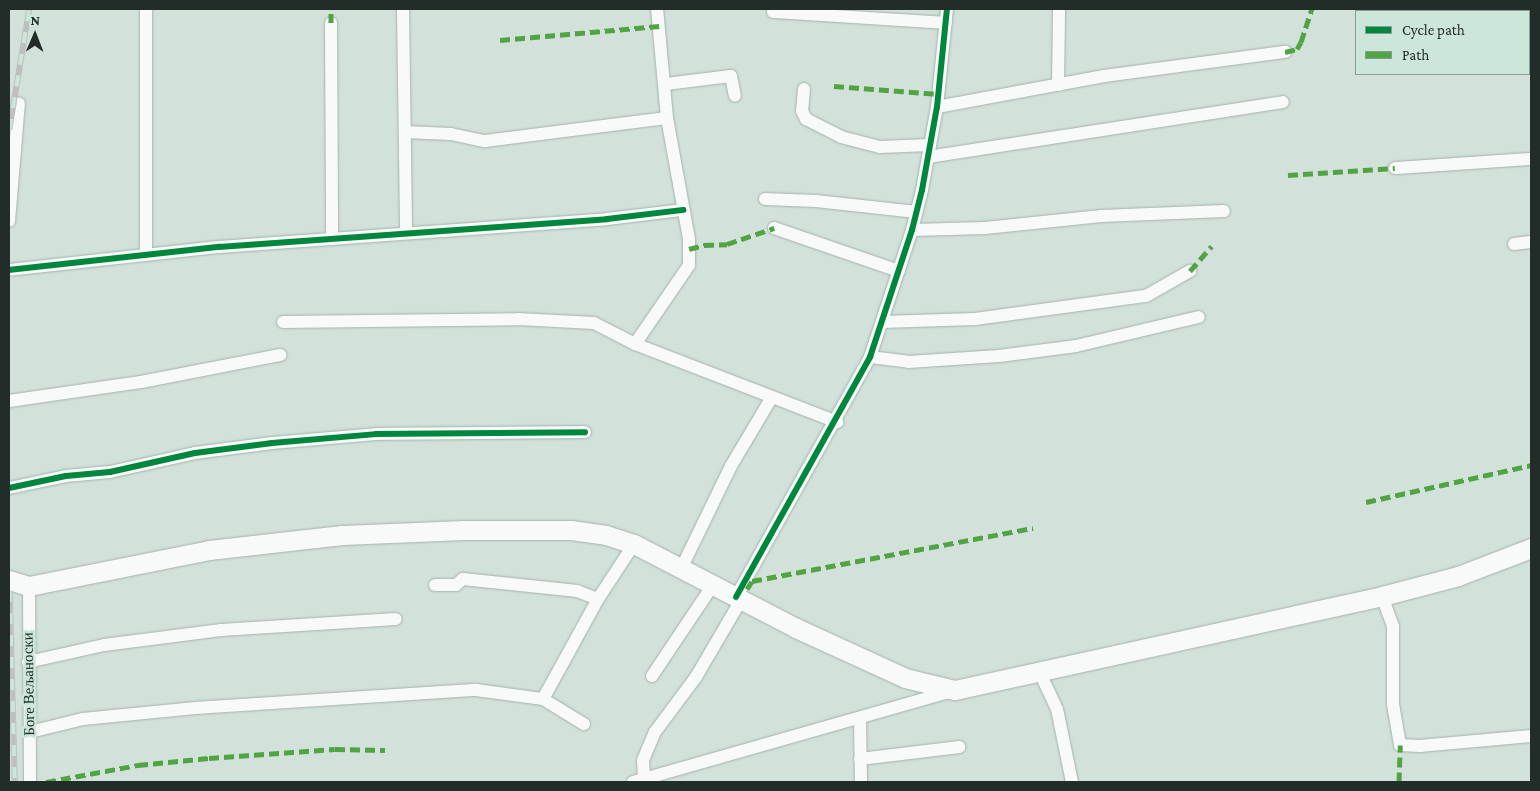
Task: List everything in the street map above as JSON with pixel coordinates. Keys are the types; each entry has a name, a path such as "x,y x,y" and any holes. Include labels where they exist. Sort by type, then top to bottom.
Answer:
{"main road":[{"path":"9,580 29,586 209,550 342,535 464,530 571,530 606,535 634,544 739,599 905,678 956,690 1382,596 1458,576 1531,548"}],"street":[{"path":"146,9 146,254"},
{"path":"403,9 406,231"},
{"path":"635,344 689,265 689,239 667,118 666,84 657,9"},
{"path":"947,9 937,107 916,212 912,230 870,357 837,422 767,539 739,599 696,677 655,732 643,760 639,781 956,690"},
{"path":"1058,84 1059,9"},
{"path":"773,12 946,23"},
{"path":"331,23 332,238"},
{"path":"937,107 1058,84 1286,52"},
{"path":"666,84 731,76 735,96"},
{"path":"804,89 802,111 806,119 841,137 880,147 929,151 1282,102"},
{"path":"9,221 19,103"},
{"path":"405,132 451,134 485,140 667,118"},
{"path":"1396,168 1531,159"},
{"path":"765,199 816,201 916,212"},
{"path":"9,270 146,254 406,231 607,218 683,210"},
{"path":"912,230 985,228 1101,216 1224,211"},
{"path":"774,228 899,270"},
{"path":"1514,244 1531,242"},
{"path":"882,322 910,323 975,318 1146,296 1190,271"},
{"path":"870,357 908,362 999,356 1076,346 1199,317"},
{"path":"283,322 566,320 594,323 635,344 837,422"},
{"path":"9,401 141,382 280,354"},
{"path":"681,569 731,466 772,397"},
{"path":"9,488 66,476 110,472 195,453 272,443 376,434 585,432"},
{"path":"543,699 598,598 634,544"},
{"path":"436,585 456,585 463,579 577,591 598,598"},
{"path":"652,676 712,585"},
{"name":"Боге Вељаноски","path":"29,586 30,782"},
{"path":"1382,596 1393,627 1393,704 1400,745 1420,746 1531,736"},
{"path":"28,662 104,645 221,630 396,619"},
{"path":"1039,671 1057,709 1072,782"},
{"path":"30,732 82,720 361,695 476,690 543,699 584,724"},
{"path":"860,718 861,782"},
{"path":"860,759 958,747"}],"railway":[{"path":"9,130 29,9"},
{"path":"10,591 15,782"}],"marked path":[{"path":"331,9 331,23"},
{"path":"1285,52 1297,49 1312,9"},
{"path":"500,40 659,26"},
{"path":"834,86 939,94"},
{"path":"1288,175 1395,168"},
{"path":"689,249 704,245 727,244 774,228"},
{"path":"1190,271 1212,246"},
{"path":"1366,502 1531,465"},
{"path":"747,589 752,581 1033,528"},
{"path":"1399,782 1400,745"},
{"path":"46,782 138,765 209,758 335,749 385,750"}],"cycle path":[{"path":"736,597 870,357 912,230 922,190 937,107 947,9"},
{"path":"9,270 219,247 607,219 683,210"},
{"path":"9,488 66,476 110,472 195,453 272,443 376,434 585,432"}]}
